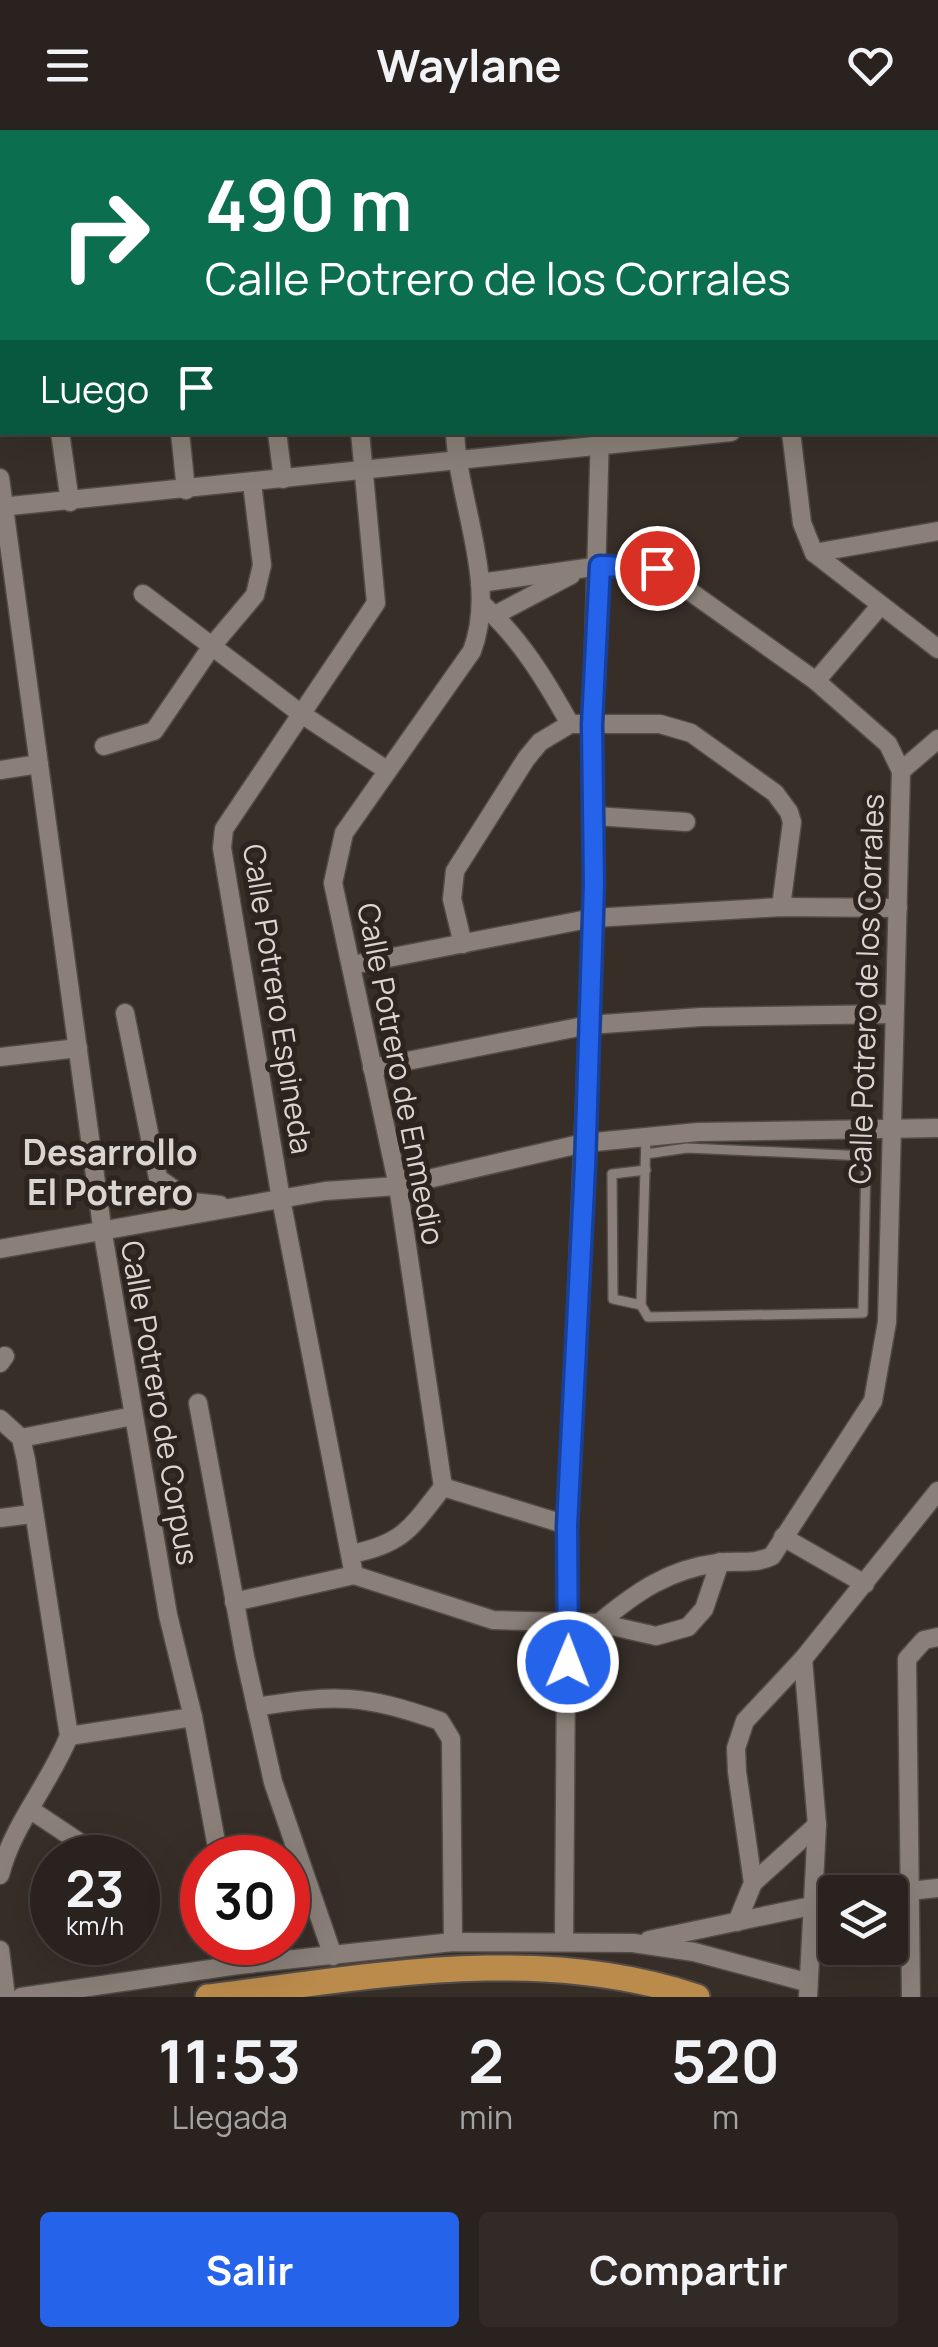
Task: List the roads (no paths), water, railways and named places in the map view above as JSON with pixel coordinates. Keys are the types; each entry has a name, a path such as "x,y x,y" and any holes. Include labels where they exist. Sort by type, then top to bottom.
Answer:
{"main road":[{"path":"208,1997 322,1984 403,1986 462,1968 575,1970 662,1985 697,1997"}],"street":[{"path":"60,435 70,502"},
{"path":"180,435 186,490"},
{"path":"277,435 283,480"},
{"name":"Calle Potrero Espineda","path":"354,1575 281,1199 222,848 224,829 376,603 360,472 360,435"},
{"name":"Calle Potrero de Enmedio","path":"442,1487 398,1186 334,883 344,833 472,651 481,628 485,601 456,462 455,435"},
{"path":"543,435 544,452"},
{"path":"8,506 456,462 544,452 600,439 675,435"},
{"path":"791,435 802,523 814,552 938,649"},
{"path":"564,1940 567,1526 593,918 592,567 600,439"},
{"name":"Calle Potrero de Corpus","path":"0,478 8,506 103,1234 168,1615 193,1718 215,1835"},
{"path":"104,746 154,731 212,646 255,595 260,581 252,483"},
{"path":"814,552 938,531"},
{"path":"485,601 592,567"},
{"path":"485,601 592,567"},
{"name":"Calle Potrero de los Corrales","path":"592,567 657,568 816,682 888,744 901,771 887,1322 872,1401 772,1556 758,1563 720,1562"},
{"path":"143,594 300,712 385,770"},
{"path":"485,601 545,678 570,724"},
{"path":"816,682 880,606"},
{"path":"462,944 452,899 454,870 526,758 540,742 570,724 677,727 702,739 775,794 792,822 781,907"},
{"path":"901,771 938,739"},
{"path":"0,770 39,764"},
{"path":"595,816 686,822"},
{"path":"352,965 593,918 781,907 898,908"},
{"path":"125,1013 158,1178 192,1202 236,1207"},
{"path":"372,1068 589,1024 701,1017 894,1014"},
{"path":"0,1057 78,1048"},
{"path":"0,1249 103,1234 281,1199 398,1186 584,1143 646,1145 698,1132 938,1128"},
{"path":"198,1403 234,1602 273,1782 324,1957"},
{"path":"21,1438 133,1416"},
{"path":"0,1420 21,1438 69,1736 55,1772 31,1810 7,1828 0,1875"},
{"path":"350,1554 388,1547 409,1532 442,1487 567,1526"},
{"path":"753,1882 736,1748 745,1722 804,1659 938,1491"},
{"path":"0,1518 32,1514"},
{"path":"783,1537 865,1584"},
{"path":"234,1602 354,1575 493,1620 600,1622 656,1636 688,1627 704,1609 720,1562"},
{"path":"600,1622 643,1586 677,1572 720,1562"},
{"path":"911,1997 907,1659 914,1648 938,1637"},
{"path":"310,1958 453,1942 633,1943 694,1952 807,1990 817,1825 804,1659"},
{"path":"256,1707 345,1696 380,1700 440,1721 446,1728 450,1738 453,1942"},
{"path":"69,1736 193,1718"},
{"path":"31,1810 68,1835"},
{"path":"737,1922 753,1882 817,1825"},
{"path":"910,1890 938,1888"},
{"path":"633,1943 818,1904"},
{"path":"393,1949 462,1968"},
{"path":"0,1950 6,1997"},
{"path":"21,1997 238,1965"}],"lane":[{"path":"646,1145 866,1156 863,1314 648,1317 641,1305 646,1145"},
{"path":"641,1305 613,1298 612,1174 646,1170"}],"district":[{"name":"Desarrollo El Potrero","path":"110,1173"}]}
